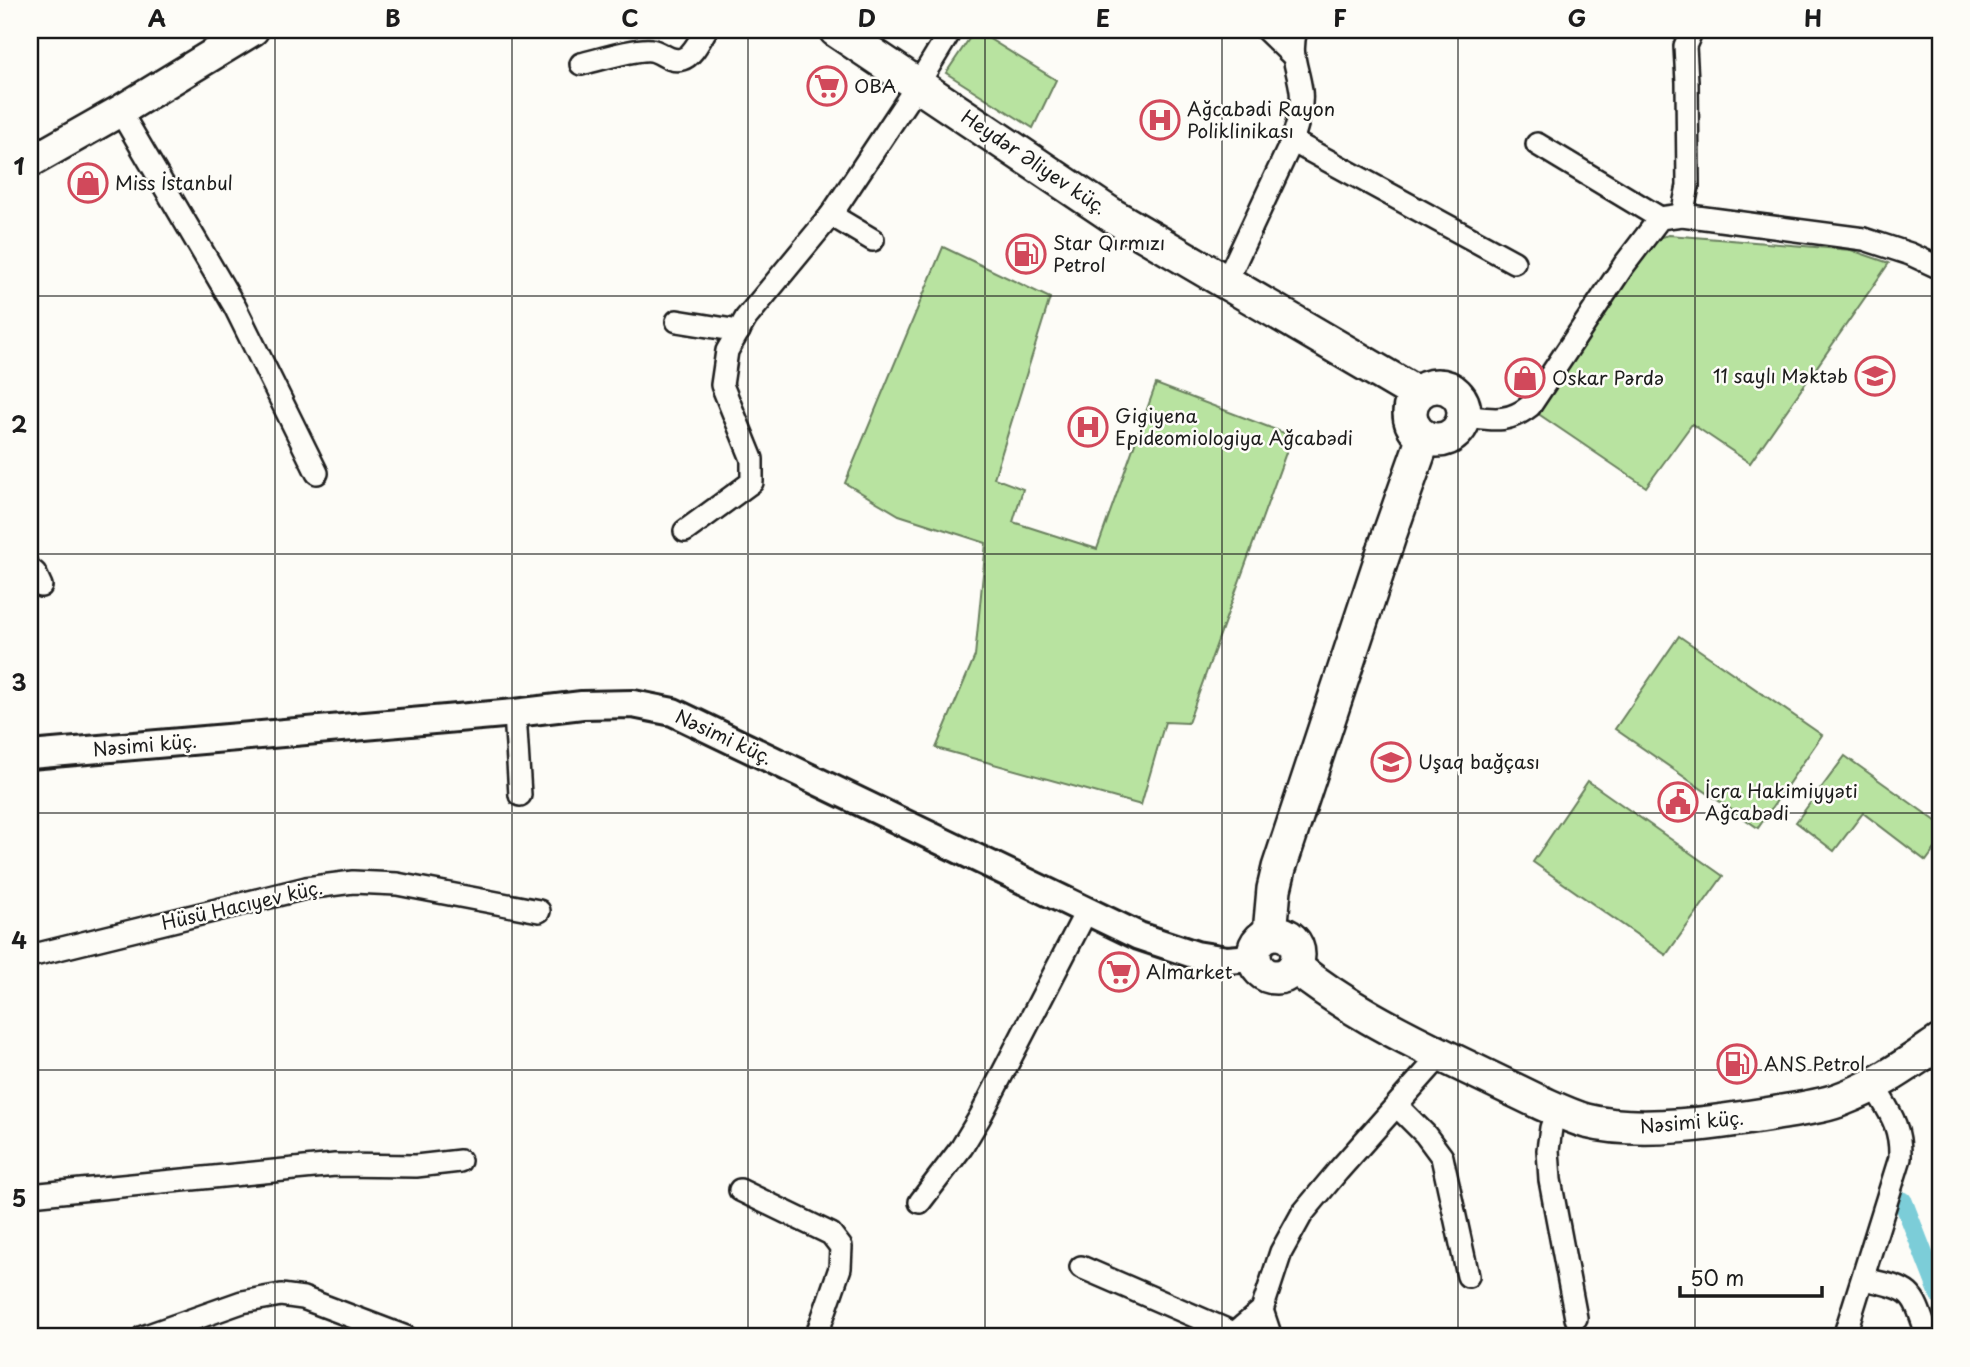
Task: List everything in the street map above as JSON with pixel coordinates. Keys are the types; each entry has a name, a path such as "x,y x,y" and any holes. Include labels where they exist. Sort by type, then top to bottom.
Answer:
{"main road":[{"path":"30,162 253,30"},
{"name":"Heydər Əliyev küç.","path":"836,30 1113,216 1417,394"},
{"path":"1434,385 1453,390 1460,397 1464,416 1461,426 1454,434 1445,439 1434,440 1416,431 1409,412 1417,394 1434,385"},
{"path":"1262,946 1279,868 1424,437"},
{"name":"Nəsimi küç.","path":"1262,946 1257,968 1266,975 1277,978 1287,975 1295,967 1326,992 1441,1055 1557,1110 1610,1126 1635,1128 1700,1123 1811,1107 1842,1099 1874,1086 1940,1042"}],"street":[{"path":"581,64 652,50 679,61 688,56 706,30"},
{"path":"685,531 752,482 752,459 722,385 727,351 746,318 831,215 951,30"},
{"path":"1266,30 1293,56"},
{"path":"1226,282 1292,141 1299,118 1302,93 1293,56 1296,30"},
{"path":"1682,215 1688,186 1685,46 1692,30"},
{"path":"120,111 235,307 317,473"},
{"path":"1292,141 1514,262"},
{"path":"1537,144 1660,218 1682,215 1864,239 1910,254 1940,268"},
{"path":"831,215 873,240"},
{"path":"1464,416 1509,418 1530,406 1624,265 1660,218"},
{"path":"677,321 739,331"},
{"name":"Nəsimi küç.","path":"30,755 582,705 633,704 673,712 1139,936 1196,955 1227,960 1262,946"},
{"path":"515,713 520,794"},
{"name":"Hüsü Hacıyev küç.","path":"30,956 306,888 353,882 397,884 539,911"},
{"path":"920,1202 962,1147 980,1116 1087,910"},
{"path":"1082,1267 1233,1335 1262,1310 1282,1252 1302,1214 1441,1055"},
{"path":"1844,1337 1900,1158 1901,1140 1897,1126 1874,1086"},
{"path":"1397,1106 1442,1157 1468,1276"},
{"path":"1557,1110 1549,1150 1550,1180 1576,1318"},
{"path":"30,1195 335,1165 416,1166 460,1161"},
{"path":"740,1190 831,1234 841,1247 840,1268 817,1337"},
{"path":"1864,1279 1906,1291 1917,1302 1928,1337"},
{"path":"143,1337 242,1302 281,1295 303,1298 405,1337"},
{"path":"1262,1310 1271,1337"}],"green space":[{"path":"975,30 1056,80 1033,128 946,73"},
{"path":"1669,235 1851,250 1889,263 1750,463 1692,424 1646,487 1537,413 1653,239"},
{"path":"943,247 1050,298 994,478 1023,489 1013,522 1097,549 1156,384 1292,436 1188,723 1165,722 1141,805 936,748 975,656 986,543 899,515 845,483"},
{"path":"1679,636 1822,735 1758,828 1615,729"},
{"path":"1845,756 1940,824 1940,842 1926,861 1863,813 1834,851 1796,822"},
{"path":"1588,781 1723,876 1666,955 1533,862"}],"waterway":[{"path":"1903,1201 1940,1296"}],"place":[{"name":"OBA","path":"827,86"},
{"name":"Ağcabədi Rayon Poliklinikası","path":"1160,120"},
{"name":"Miss İstanbul","path":"88,183"},
{"name":"Star Qırmızı Petrol","path":"1026,254"},
{"name":"11 saylı Məktəb","path":"1875,376"},
{"name":"Oskar Pərdə","path":"1525,378"},
{"name":"Gigiyena Epideomiologiya Ağcabədi","path":"1088,427"},
{"name":"Uşaq bağçası","path":"1391,762"},
{"name":"İcra Hakimiyyəti Ağcabədi","path":"1678,802"},
{"name":"Almarket","path":"1119,972"},
{"name":"ANS Petrol","path":"1737,1064"}]}
